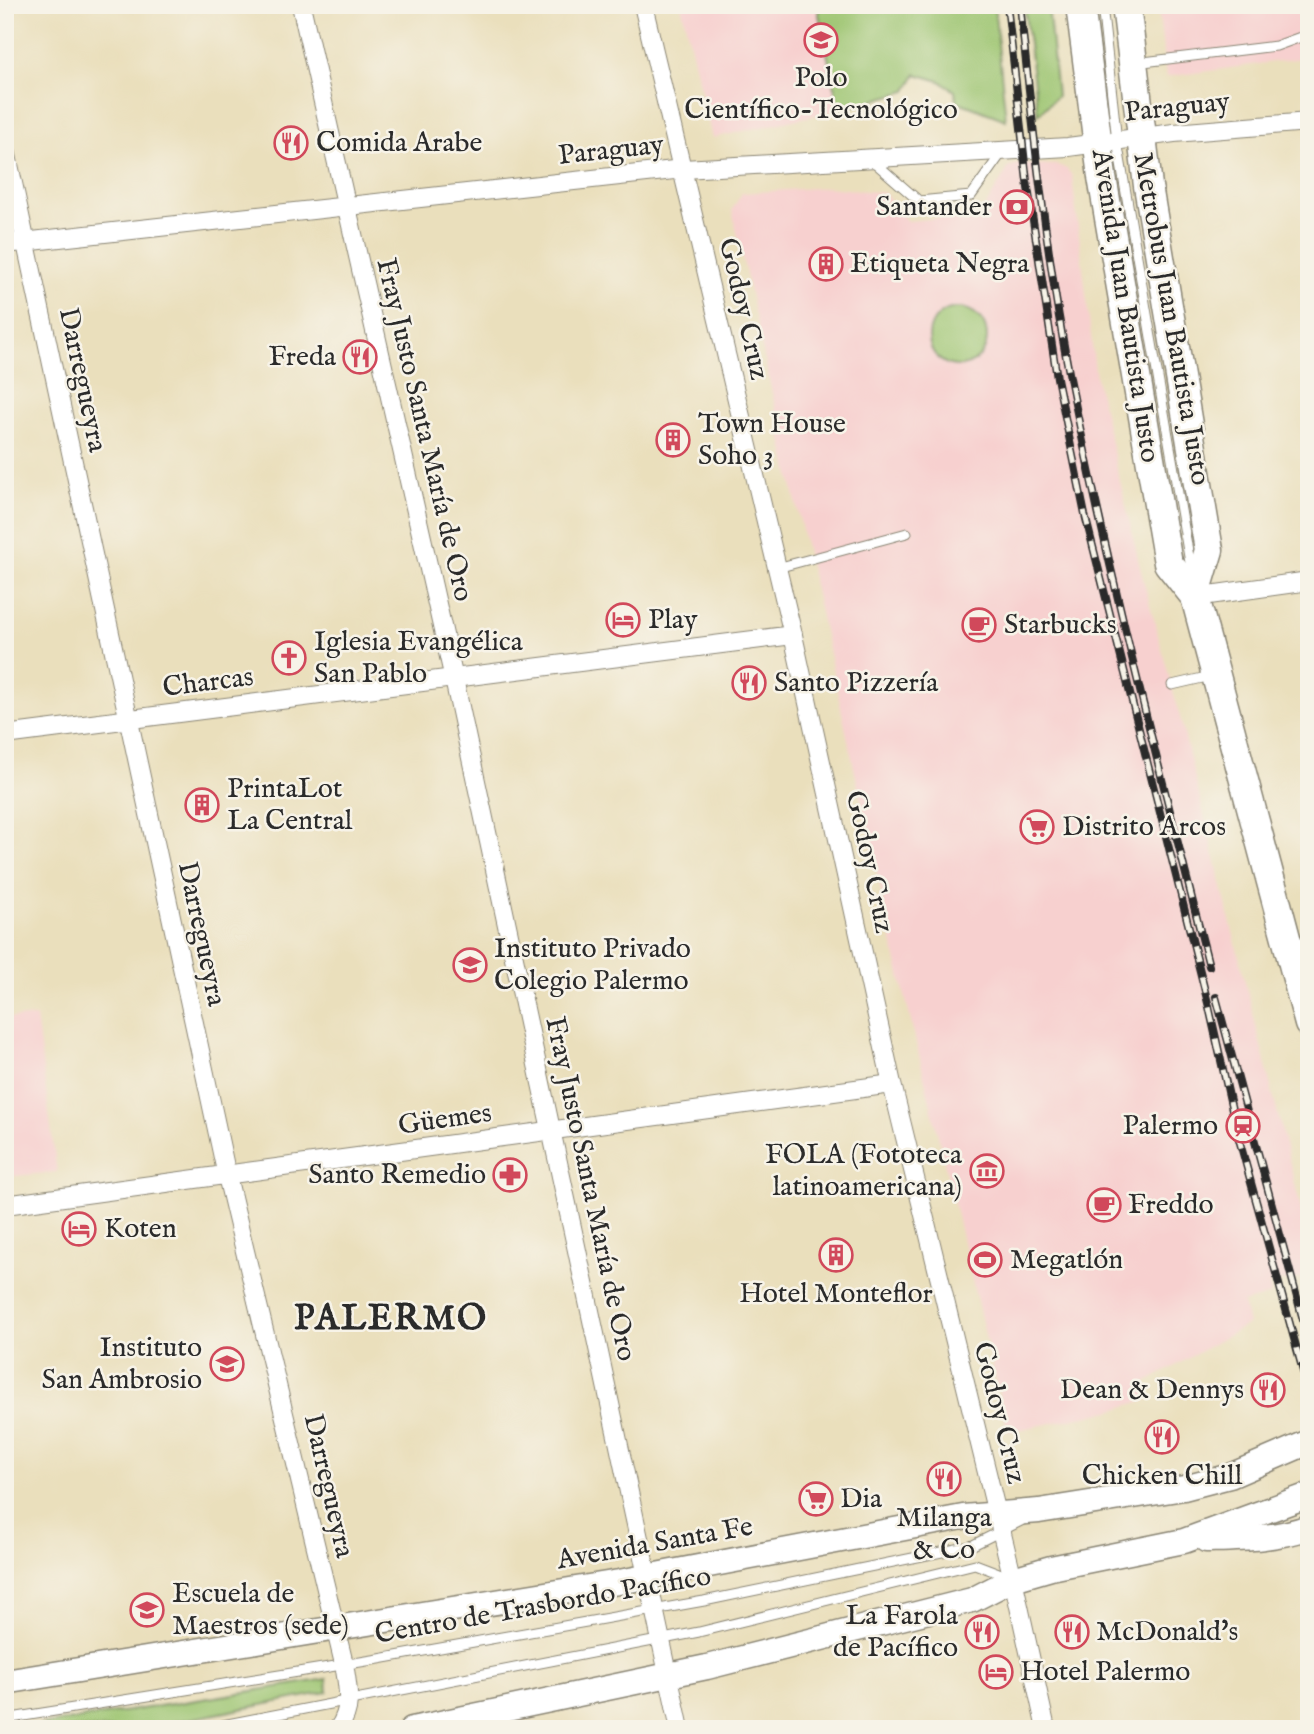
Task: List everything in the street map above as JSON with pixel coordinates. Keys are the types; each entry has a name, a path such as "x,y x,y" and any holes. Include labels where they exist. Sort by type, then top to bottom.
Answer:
{"main road":[{"name":"Avenida Juan Bautista Justo","path":"1080,5 1119,141 1209,550 1195,597"},
{"name":"Avenida Juan Bautista Justo","path":"1126,5 1132,63 1119,141 1168,563 1195,597 1309,1024"},
{"name":"Avenida Santa Fe","path":"5,1682 647,1577 963,1517 999,1523 1039,1511 1184,1488 1230,1476 1309,1442"},
{"path":"1184,1541 1309,1495"},
{"path":"412,1729 668,1675 972,1600 1013,1579 1051,1567 1184,1541 1243,1539 1294,1532 1309,1527"}],"street":[{"name":"Fray Justo Santa María de Oro","path":"301,5 454,679 680,1729"},
{"name":"Godoy Cruz","path":"643,5 793,635 892,1084 1013,1579 1046,1729"},
{"name":"Paraguay","path":"5,244 683,169 1004,150 1309,122"},
{"name":"Darregueyra","path":"5,146 227,1176 345,1664 350,1699 344,1720 338,1729"},
{"path":"1195,597 1309,581"},
{"name":"Charcas","path":"5,735 793,635"},
{"name":"Güemes","path":"5,1205 892,1084"}],"lane":[{"name":"Metrobus Juan Bautista Justo","path":"1102,5 1119,141"},
{"path":"1132,63 1276,46 1309,34"},
{"path":"870,157 919,201 971,196 1004,150"},
{"path":"777,568 907,533"},
{"path":"1172,685 1216,675"},
{"name":"Centro de Trasbordo Pacífico","path":"5,1719 654,1611 971,1546 999,1523"},
{"name":"Centro de Trasbordo Pacífico","path":"202,1729 660,1639 975,1564 1013,1579"}],"shaded area":[{"name":"Polo Científico-Tecnológico","path":"681,5 951,5 955,91 940,81 916,74 907,91 839,110 712,138"},
{"path":"1158,5 1309,5 1309,57 1166,77"},
{"name":"Distrito Arcos","path":"1017,164 1058,165 1067,169 1072,176 1096,378 1141,571 1180,717 1309,1241 1309,1277 1269,1284 1271,1295 1243,1303 1248,1324 1147,1382 1149,1399 1110,1411 1008,1432 891,937 732,210 742,193 828,187 885,193 907,221 981,214 1009,167"},
{"path":"36,1017 57,1172 5,1177 5,1018"}],"green space":[{"path":"817,5 994,5 1006,120 956,101 955,91 940,81 916,74 907,91 839,110"},
{"path":"1024,5 1048,5 1057,96 1038,115"},
{"path":"952,308 964,308 979,316 987,331 987,343 979,358 964,366 952,366 937,358 929,343 929,331 937,316"},
{"path":"327,1679 328,1692 139,1729 17,1729"}],"railway":[{"path":"1007,5 1027,181 1057,378 1085,515 1209,1007 1237,1132 1309,1393"},
{"path":"1020,5 1047,239 1070,378 1118,600 1209,966"},
{"path":"1216,997 1309,1342"}],"place":[{"name":"Polo Científico-Tecnológico","path":"821,40"},
{"name":"Comida Arabe","path":"291,143"},
{"name":"Santander","path":"1017,207"},
{"name":"Etiqueta Negra","path":"826,264"},
{"name":"Freda","path":"360,357"},
{"name":"Town House Soho 3","path":"673,440"},
{"name":"Play","path":"623,620"},
{"name":"Starbucks","path":"979,625"},
{"name":"Iglesia Evangélica San Pablo","path":"289,658"},
{"name":"Santo Pizzería","path":"749,683"},
{"name":"PrintaLot La Central","path":"202,805"},
{"name":"Distrito Arcos","path":"1037,827"},
{"name":"Instituto Privado Colegio Palermo","path":"470,965"},
{"name":"Palermo","path":"1243,1126"},
{"name":"FOLA (Fototeca latinoamericana)","path":"987,1171"},
{"name":"Santo Remedio","path":"510,1175"},
{"name":"Freddo","path":"1104,1205"},
{"name":"Koten","path":"79,1229"},
{"name":"Hotel Monteflor","path":"836,1255"},
{"name":"Megatlón","path":"985,1260"},
{"name":"Instituto San Ambrosio","path":"227,1364"},
{"name":"Dean & Dennys","path":"1268,1390"},
{"name":"Chicken Chill","path":"1162,1437"},
{"name":"Milanga & Co","path":"944,1479"},
{"name":"Dia","path":"816,1499"},
{"name":"Escuela de Maestros (sede)","path":"147,1610"},
{"name":"La Farola de Pacífico","path":"982,1632"},
{"name":"McDonald's","path":"1072,1632"},
{"name":"Hotel Palermo","path":"996,1672"}],"district":[{"name":"PALERMO","path":"391,1319"}]}
